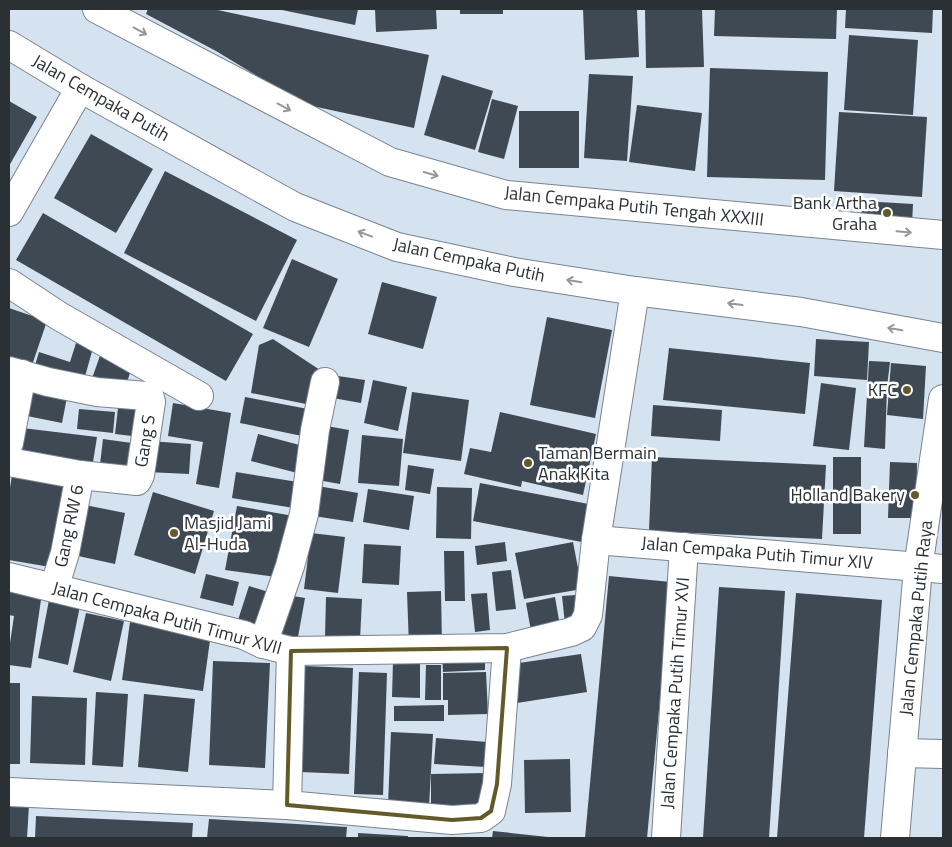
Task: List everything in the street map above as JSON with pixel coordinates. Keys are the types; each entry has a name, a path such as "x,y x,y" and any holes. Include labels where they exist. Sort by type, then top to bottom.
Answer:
{"street":[{"name":"Jalan Cempaka Putih Tengah XXXIII","path":"97,9 390,162 506,196 943,235"},
{"name":"Jalan Cempaka Putih","path":"9,45 80,88 295,207 397,247 514,272 635,291 801,312 943,338"},
{"path":"9,212 80,88"},
{"path":"9,283 59,316 199,396"},
{"path":"292,651 507,648 571,632 582,626 588,615 596,540 635,291"},
{"path":"9,443 15,372"},
{"name":"Gang S","path":"15,372 48,382 98,392 146,396 150,398 151,402 140,475 137,481 80,475"},
{"path":"146,396 159,372"},
{"path":"263,644 290,566 304,514 315,430 325,382"},
{"name":"Jalan Cempaka Putih Raya","path":"895,838 902,753 931,569 943,399"},
{"name":"Gang RW 6","path":"9,462 80,475 65,553 54,588"},
{"name":"Jalan Cempaka Putih Timur XIV","path":"596,540 931,569"},
{"name":"Jalan Cempaka Putih Timur XVI","path":"666,838 684,547"},
{"name":"Jalan Cempaka Putih Timur XVII","path":"9,577 244,635 263,644 292,651 287,805"},
{"path":"9,792 287,805 451,829 481,818 490,811 492,806 497,784 507,648"},
{"path":"902,753 943,754"}],"highlighted area":[{"path":"507,648 497,784 491,811 481,818 452,820 287,805 291,651"}],"building":[{"path":"148,9 213,9 429,55 414,128 303,104 216,51 146,14"},
{"path":"277,9 358,9 355,25"},
{"path":"375,9 436,9 437,29 376,32"},
{"path":"460,9 503,9 503,14 460,14"},
{"path":"583,9 637,9 639,57 585,60"},
{"path":"645,9 702,9 704,67 646,68"},
{"path":"715,9 837,9 836,39 714,36"},
{"path":"846,9 933,9 932,33 845,28"},
{"path":"849,35 918,40 913,115 844,110"},
{"path":"710,68 828,72 825,180 707,177"},
{"path":"589,74 633,76 627,161 584,158"},
{"path":"442,75 493,91 475,150 424,135"},
{"path":"492,99 518,106 504,159 478,152"},
{"path":"9,101 37,117 9,166"},
{"path":"637,105 702,113 695,171 629,162"},
{"path":"519,111 579,111 579,168 519,168"},
{"path":"839,112 927,117 922,197 834,191"},
{"path":"91,134 153,169 116,233 54,198"},
{"path":"165,171 297,240 256,321 124,253"},
{"name":"Bank Artha Graha","path":"862,201 913,204 912,225 861,222"},
{"path":"43,213 253,334 226,381 16,260"},
{"path":"292,259 338,279 309,347 263,328"},
{"path":"382,282 437,297 423,349 368,334"},
{"path":"9,308 47,321 29,374 9,367"},
{"path":"547,317 612,330 595,418 530,405"},
{"path":"273,339 323,372 316,406 251,393 259,345"},
{"path":"816,339 869,342 867,380 814,376"},
{"path":"76,343 93,348 82,387 33,372 39,352 70,362"},
{"path":"669,348 810,363 805,414 663,400"},
{"path":"101,353 131,369 125,390 90,384"},
{"path":"869,361 890,362 887,387 885,449 864,447"},
{"name":"KFC","path":"891,363 926,366 923,419 887,415"},
{"path":"331,375 365,380 361,403 327,397"},
{"path":"373,380 407,387 398,431 364,423"},
{"path":"821,383 856,388 849,450 813,446"},
{"path":"27,389 67,397 62,423 22,415"},
{"path":"412,392 469,400 461,461 403,453"},
{"path":"245,397 308,409 302,436 240,423"},
{"path":"119,399 145,402 141,437 115,434"},
{"path":"173,403 231,413 219,488 196,484 203,442 168,436"},
{"path":"653,405 722,410 720,441 651,436"},
{"path":"79,409 115,412 113,433 77,429"},
{"name":"Taman Bermain Anak Kita","path":"500,412 596,434 583,495 522,481 521,487 464,474 470,448 491,452"},
{"path":"321,425 349,430 340,484 312,479"},
{"path":"14,427 97,437 93,462 11,452"},
{"path":"258,434 311,448 305,475 251,461"},
{"path":"362,435 403,439 399,486 358,483"},
{"path":"103,439 139,444 134,478 99,473"},
{"path":"149,441 191,444 189,474 147,472"},
{"path":"652,457 826,465 822,539 649,531"},
{"path":"833,457 861,457 861,534 833,534"},
{"path":"890,462 917,463 916,518 888,518"},
{"path":"408,465 434,469 430,494 405,490"},
{"path":"13,469 71,479 56,568 9,560 9,494"},
{"path":"236,472 304,483 300,509 232,498"},
{"path":"480,483 599,506 592,544 473,521"},
{"path":"312,485 358,493 353,522 307,515"},
{"path":"437,487 472,488 471,539 436,538"},
{"path":"368,489 414,496 409,530 363,522"},
{"name":"Masjid Jami Al-Huda","path":"153,492 214,511 195,574 134,555"},
{"path":"80,504 125,513 115,564 69,554"},
{"path":"237,506 299,517 284,578 225,570"},
{"path":"311,533 345,537 338,593 304,589"},
{"path":"505,542 507,561 477,565 475,546"},
{"path":"573,542 582,589 524,599 515,553"},
{"path":"364,544 401,546 399,585 362,583"},
{"path":"444,551 464,551 465,601 445,601"},
{"path":"511,570 516,609 496,611 492,572"},
{"path":"206,574 239,582 233,606 200,598"},
{"path":"609,576 671,582 647,838 585,838"},
{"path":"249,586 275,594 265,628 238,620"},
{"path":"719,587 785,591 769,838 703,838"},
{"path":"9,588 42,593 31,668 9,665 9,650 14,616 9,615"},
{"path":"441,591 442,645 409,646 407,592"},
{"path":"487,593 490,630 475,632 471,594"},
{"path":"796,593 882,600 864,838 777,838"},
{"path":"281,594 305,598 298,637 274,633"},
{"path":"576,595 579,623 565,624 562,596"},
{"path":"326,597 362,599 360,640 325,638"},
{"path":"555,597 560,626 531,631 526,603"},
{"path":"49,600 80,606 68,665 38,658"},
{"path":"86,613 124,621 111,681 73,672"},
{"path":"130,622 211,633 203,691 122,680"},
{"path":"485,651 485,670 443,672 442,652"},
{"path":"581,654 587,692 517,703 512,664"},
{"path":"213,661 270,663 265,768 209,765"},
{"path":"393,662 420,662 420,698 392,697"},
{"path":"426,665 441,665 441,700 425,700"},
{"path":"304,666 353,668 349,774 300,772"},
{"path":"359,672 387,673 383,795 354,794"},
{"path":"486,672 488,714 448,715 448,700 443,700 443,673"},
{"path":"9,683 20,683 20,764 9,764"},
{"path":"96,692 128,694 123,767 92,765"},
{"path":"144,694 195,699 188,772 138,767"},
{"path":"32,696 87,698 85,765 30,763"},
{"path":"444,705 444,721 394,721 394,706"},
{"path":"391,732 433,734 429,807 388,805"},
{"path":"436,738 488,742 486,767 434,764"},
{"path":"570,759 571,812 525,813 524,760"},
{"path":"487,773 487,810 431,811 431,774"},
{"path":"9,804 29,805 27,838 9,838"},
{"path":"36,816 193,823 192,838 35,838"},
{"path":"209,819 347,827 346,838 207,838"},
{"path":"493,831 548,837 548,838 492,838"},
{"path":"358,833 408,836 408,838 358,838"}],"place":[{"name":"Bank Artha Graha","path":"887,213"},
{"name":"KFC","path":"907,390"},
{"name":"Taman Bermain Anak Kita","path":"528,463"},
{"name":"Holland Bakery","path":"915,495"},
{"name":"Masjid Jami Al-Huda","path":"174,533"}]}
